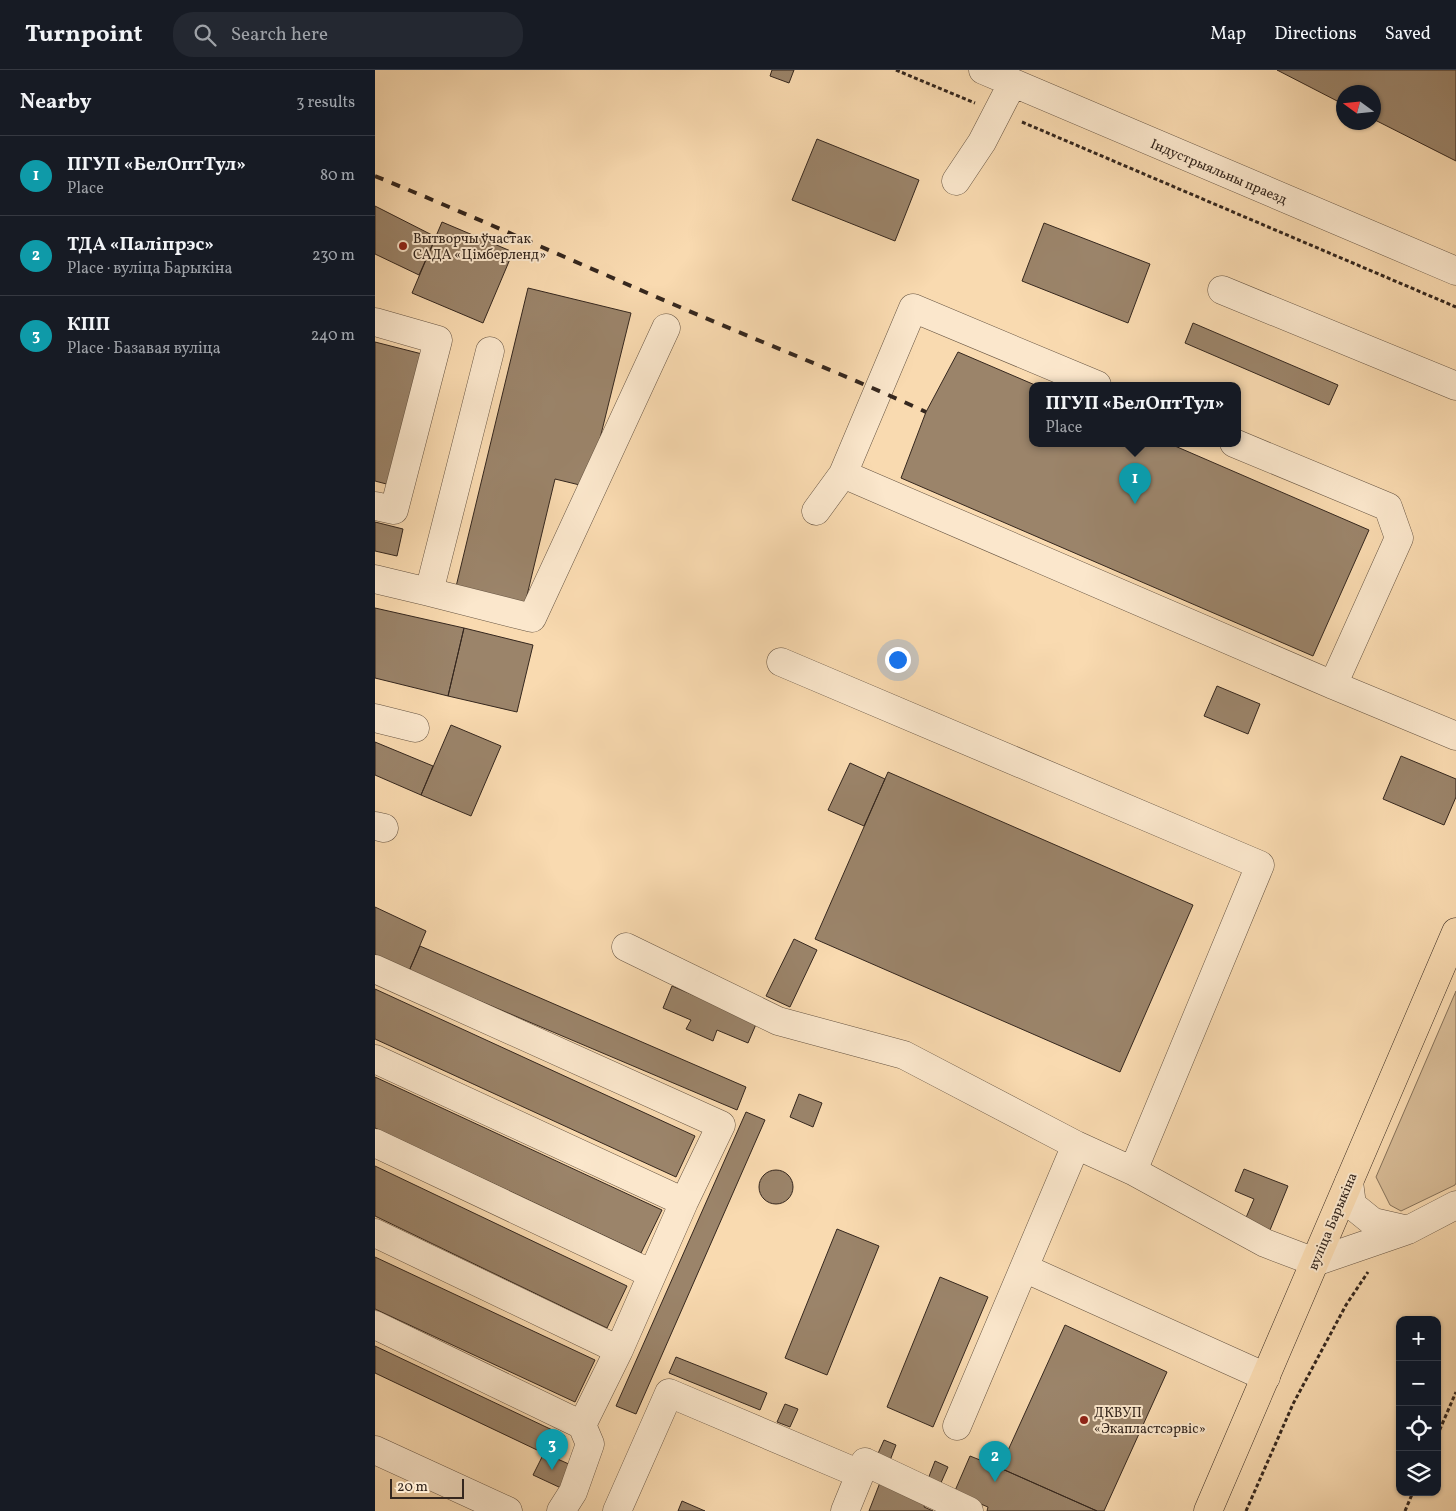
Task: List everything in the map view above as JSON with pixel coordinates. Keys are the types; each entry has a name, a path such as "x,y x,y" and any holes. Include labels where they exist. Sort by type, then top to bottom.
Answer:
{"main road":[{"name":"вуліца Барыкіна","path":"1209,1511 1456,932"}],"street":[{"name":"Індустрыяльны праезд","path":"983,70 1012,84 1456,271"},
{"path":"956,181 982,142 1012,84"},
{"path":"1222,290 1456,386"},
{"path":"816,511 843,474 913,308 1090,382"},
{"path":"375,322 438,340 394,510 375,506"},
{"path":"375,579 532,618 666,328"},
{"path":"429,592 490,351"},
{"path":"1241,446 1388,507 1399,538 1333,686"},
{"path":"843,474 1333,686 1456,736"},
{"path":"781,662 1260,866 1133,1172"},
{"path":"375,718 415,728"},
{"path":"626,946 778,1021 904,1055 1076,1145 1133,1172 1265,1244 1315,1262 1408,1230 1456,1206"},
{"path":"375,969 721,1126 684,1202 619,1350 582,1425"},
{"path":"375,1059 684,1202"},
{"path":"375,1143 653,1274"},
{"path":"957,1426 1076,1145"},
{"path":"1349,1182 1352,1205 1373,1222 1408,1230"},
{"path":"375,1233 619,1350"},
{"path":"1024,1268 1266,1377"},
{"path":"375,1325 582,1425 590,1444 573,1492 561,1511"},
{"path":"617,1511 669,1393 860,1474"},
{"path":"375,1450 508,1511"},
{"path":"845,1511 865,1462 969,1511"}],"path":[{"path":"896,70 1456,307"},
{"path":"1246,1511 1293,1404 1346,1305 1371,1268"},
{"path":"1441,1427 1456,1392"},
{"path":"1405,1511 1411,1496"}],"shaded area":[{"path":"1456,991 1456,1183 1401,1211 1390,1205 1376,1177"}],"building":[{"path":"772,70 794,70 789,83 770,76"},
{"path":"1277,70 1456,70 1456,161 1381,123 1381,85 1336,85 1336,100"},
{"path":"817,139 919,180 895,241 792,200"},
{"name":"Вытворчы ўчастак САДА «Цімберленд»","path":"375,206 436,237 419,275 375,254"},
{"path":"442,222 513,252 483,323 412,293"},
{"path":"1044,223 1150,264 1128,323 1022,281"},
{"path":"528,288 631,313 588,487 555,479 523,612 454,595"},
{"path":"1193,323 1338,385 1329,405 1185,343"},
{"path":"375,342 426,355 394,486 375,481"},
{"path":"958,352 1029,382 1029,447 1177,447 1369,530 1313,656 901,478 926,412"},
{"path":"375,522 403,529 397,556 375,551"},
{"path":"375,608 464,628 448,696 375,678"},
{"path":"464,628 533,645 517,712 448,696"},
{"path":"1217,686 1260,704 1248,734 1204,716"},
{"path":"451,725 501,746 471,816 421,795"},
{"path":"375,742 433,766 421,795 375,775"},
{"path":"1401,756 1456,779 1456,797 1444,825 1383,799"},
{"path":"850,763 885,779 864,826 828,810"},
{"path":"888,772 1193,905 1120,1072 815,939"},
{"path":"375,907 426,931 409,971 375,955"},
{"path":"794,939 817,950 790,1007 766,996"},
{"path":"420,946 746,1087 737,1110 409,971"},
{"path":"672,986 757,1022 748,1043 717,1030 713,1041 686,1029 691,1020 663,1008"},
{"path":"375,989 695,1136 676,1177 375,1039"},
{"path":"375,1077 662,1210 641,1253 375,1128"},
{"path":"799,1094 822,1103 813,1127 790,1117"},
{"path":"746,1112 765,1120 636,1414 616,1406"},
{"path":"375,1166 627,1286 607,1328 375,1216"},
{"path":"1244,1169 1288,1186 1270,1230 1245,1220 1254,1199 1235,1191"},
{"path":"776,1170 788,1175 793,1187 788,1199 776,1204 764,1199 759,1187 764,1175"},
{"path":"837,1229 879,1246 827,1375 785,1358"},
{"path":"375,1257 595,1360 575,1402 375,1309"},
{"path":"940,1277 988,1297 933,1427 887,1407"},
{"name":"ДКВУП «Экапластсэрвіс»","path":"1065,1325 1167,1372 1104,1511 1097,1511 1000,1468"},
{"path":"375,1346 565,1436 556,1459 375,1373"},
{"path":"676,1357 767,1393 760,1410 669,1373"},
{"path":"785,1404 798,1409 790,1427 777,1422"},
{"path":"884,1440 896,1445 889,1463 876,1458"},
{"path":"544,1453 571,1465 561,1488 533,1475"},
{"path":"970,1456 1097,1511 987,1511 988,1507 954,1493"},
{"path":"935,1461 948,1467 940,1485 928,1479"},
{"path":"881,1480 927,1499 924,1507 933,1511 869,1511"},
{"path":"682,1501 705,1511 678,1511"}],"railway":[{"path":"375,176 926,412"}],"place":[{"name":"Вытворчы ўчастак САДА «Цімберленд»","path":"403,246"},
{"name":"ПГУП «БелОптТул»","path":"1135,504"},
{"name":"ДКВУП «Экапластсэрвіс»","path":"1084,1420"},
{"name":"КПП","path":"552,1470"},
{"name":"ТДА «Паліпрэс»","path":"995,1482"}]}
